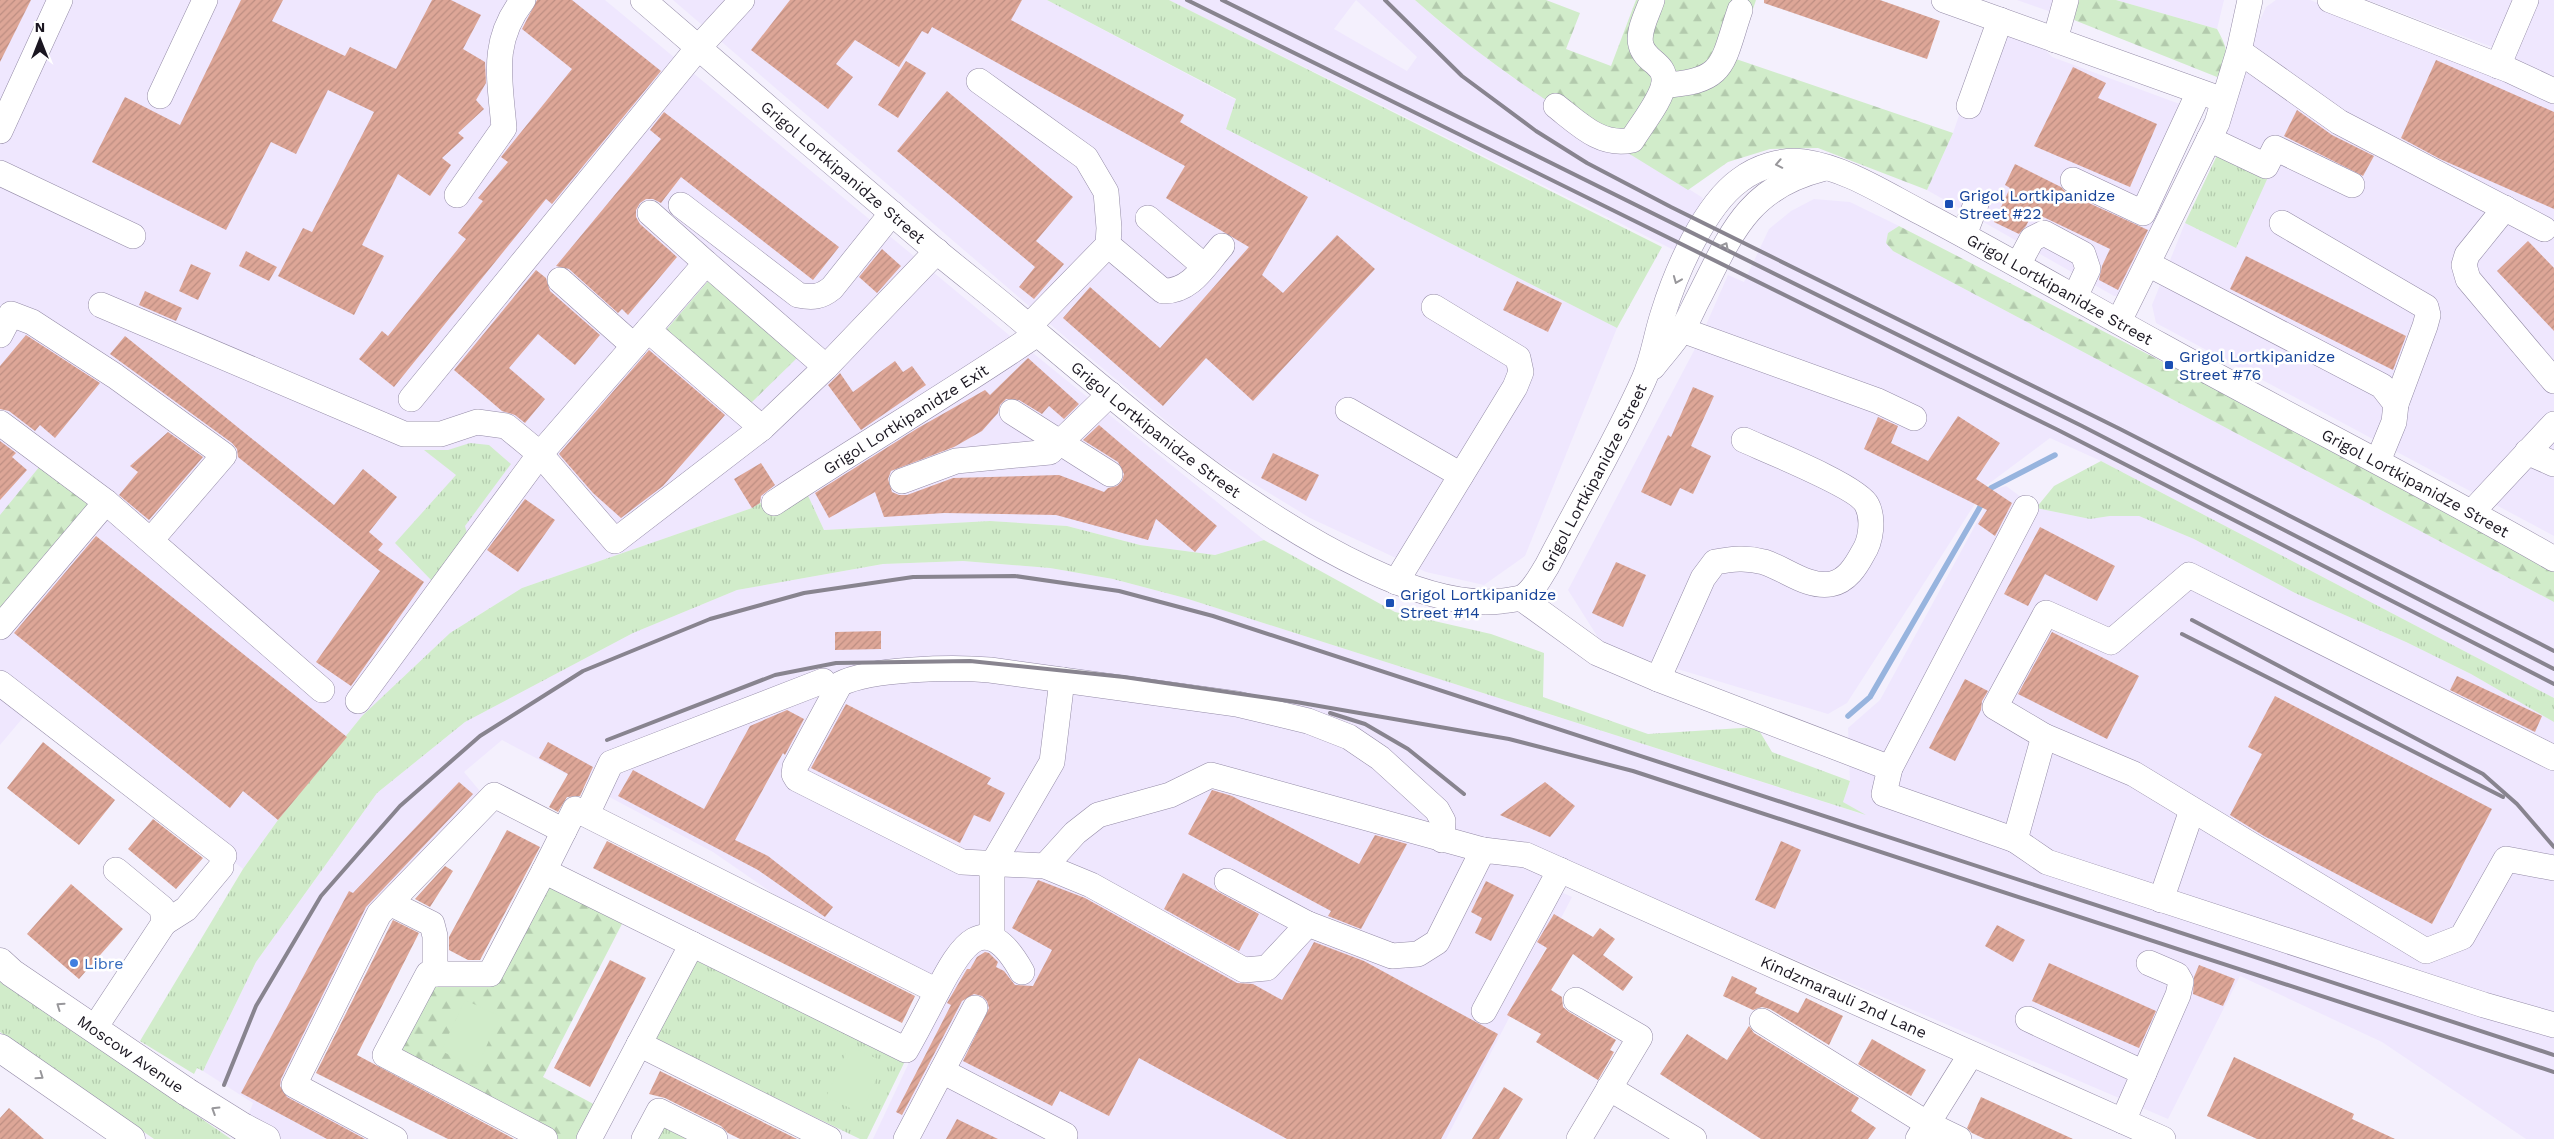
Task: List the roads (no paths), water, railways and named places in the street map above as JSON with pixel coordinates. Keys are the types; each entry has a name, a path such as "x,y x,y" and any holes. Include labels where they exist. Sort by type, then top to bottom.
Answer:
{"main road":[{"name":"Moscow Avenue","path":"0,962 187,1092 254,1133"},
{"path":"0,1048 131,1139"}],"street":[{"path":"0,131 25,72 60,0"},
{"path":"160,96 205,0"},
{"path":"457,195 504,128 498,59 509,17 523,0"},
{"name":"Grigol Lortkipanidze Street","path":"643,0 937,251 1110,394 1244,497 1297,529 1396,582 1438,596 1470,602 1491,602 1521,598 1534,588 1645,376 1664,310 1686,257 1721,198 1738,181 1764,167 1784,162 1803,162 1827,168 1861,181 1964,235 2119,322 2472,512 2554,559"},
{"path":"411,399 698,48 742,0"},
{"path":"1556,106 1586,130 1606,141 1620,142 1632,140 1664,85 1665,74 1661,66 1645,54 1641,44 1642,30 1652,0"},
{"path":"1944,0 2224,100"},
{"path":"2055,40 2066,0"},
{"path":"2119,322 2209,139 2224,100 2239,50 2250,0"},
{"path":"2498,66 2526,0"},
{"path":"2336,1 2498,66 2551,90"},
{"path":"1664,85 1686,84 1707,78 1720,66 1740,10"},
{"path":"1969,106 2000,20"},
{"path":"2239,50 2339,122 2544,229"},
{"path":"979,81 1086,158 1106,192 1109,228 1108,245 1163,291 1175,292 1184,288 1222,246"},
{"path":"2073,180 2143,213 2199,92"},
{"path":"2209,139 2266,166 2275,148 2352,185"},
{"name":"Grigol Lortkipanidze Street","path":"1645,376 1682,330 1732,232 1746,213 1772,189 1800,176 1827,168"},
{"path":"0,173 133,236"},
{"path":"1964,235 1976,204"},
{"path":"681,205 798,295 811,298 823,295 832,288 892,213"},
{"path":"2505,208 2467,255 2464,265 2468,279 2554,381"},
{"path":"650,213 826,366"},
{"path":"1148,218 1204,266"},
{"path":"2282,224 2426,307 2428,315 2425,326 2396,404 2394,422 2378,461"},
{"path":"2018,265 2032,239 2044,233 2084,254 2088,268 2075,297"},
{"name":"Grigol Lortkipanidze Exit","path":"774,503 852,451 979,374 1033,330 1108,245"},
{"path":"102,305 404,434 441,434 477,422 506,426 540,454 615,541 762,428 826,366 937,251"},
{"path":"358,701 540,454 706,263"},
{"path":"2148,264 2382,386 2396,404"},
{"path":"560,280 762,428"},
{"path":"1396,582 1515,387 1521,372 1518,358 1434,307"},
{"path":"0,335 11,314 32,322 115,376 224,455 150,540"},
{"path":"1682,330 1878,401 1914,418"},
{"path":"902,481 956,461 1050,452 1110,394"},
{"path":"1348,410 1461,475"},
{"path":"1012,412 1110,474"},
{"path":"0,423 106,502 322,690"},
{"path":"2472,512 2554,424"},
{"path":"1658,679 1702,578 1715,562 1740,558 1764,562 1814,584 1833,584 1852,572 1865,550 1871,528 1867,505 1849,489 1744,440"},
{"path":"2527,452 2554,464"},
{"path":"0,627 106,502"},
{"path":"2026,508 1890,768 1884,794 2015,840 2047,862 2554,1025"},
{"path":"2554,758 2189,575 2111,642 2046,612 1995,707 2044,736 2134,774 2426,951 2462,937 2506,860 2554,868"},
{"path":"1521,598 1596,653 1658,679 1890,768"},
{"path":"1308,924 1267,968 1244,970 1091,885 1045,866 992,865 962,862 798,779 794,774 795,767 840,684 853,677 876,673 968,668 1237,704 1308,721 1349,737 1380,758 1437,810 1443,821 1442,840"},
{"path":"992,938 992,865 1052,762 1062,680"},
{"path":"587,814 611,764 823,681"},
{"path":"0,683 223,862 186,910 164,923 94,1029"},
{"path":"2015,840 2044,736"},
{"name":"Kindzmarauli 2nd Lane","path":"1045,866 1075,833 1098,815 1170,795 1211,775 1442,840 1483,850 1526,854 2163,1139"},
{"path":"395,1139 294,1085 379,914 494,795 564,830"},
{"path":"545,1139 385,1056 428,974 490,974 575,808 937,991"},
{"path":"2161,900 2192,810"},
{"path":"1228,881 1308,924 1392,956 1418,954 1437,942 1483,850"},
{"path":"116,870 162,908 164,923"},
{"path":"1484,1011 1560,870"},
{"path":"544,871 906,1050 955,956 970,941 982,937 992,938 1011,952 1022,972"},
{"path":"390,903 432,924 435,936 435,974"},
{"path":"589,1139 692,944"},
{"path":"2123,1121 2178,995 2181,982 2177,975 2149,963"},
{"path":"1576,1000 1640,1037 1578,1139"},
{"path":"907,1139 975,1008"},
{"path":"2028,1019 2144,1073"},
{"path":"1762,1021 1923,1131 1959,1139"},
{"path":"639,1044 829,1139"},
{"path":"1923,1131 1971,1054"},
{"path":"942,1071 1065,1135 1063,1139"},
{"path":"1609,1088 1694,1139"},
{"path":"644,1139 659,1111 715,1139"}],"waterway":[{"path":"1848,716 1870,697 1991,488 2055,455"}],"railway":[{"path":"1187,0 2058,430 2554,684"},
{"path":"1222,0 2082,426 2554,669"},
{"path":"1385,0 1462,76 1536,131 1587,163 1671,207 2120,429 2554,651"},
{"path":"224,1085 256,1006 321,896 400,806 480,736 583,671 710,619 804,593 913,577 1015,576 1119,591 1213,616 2554,1055"},
{"path":"2192,620 2483,774 2517,804 2554,847"},
{"path":"2182,634 2503,797"},
{"path":"607,740 775,675 836,663 970,661 1124,677 1296,702 1509,739 1633,771 2554,1072"},
{"path":"1330,713 1365,724 1408,749 1464,794"}],"place":[{"name":"Grigol Lortkipanidze Street #22","path":"1949,204"},
{"name":"Grigol Lortkipanidze Street #76","path":"2169,365"},
{"name":"Grigol Lortkipanidze Street #14","path":"1390,603"},
{"name":"Libre","path":"74,963"}]}
